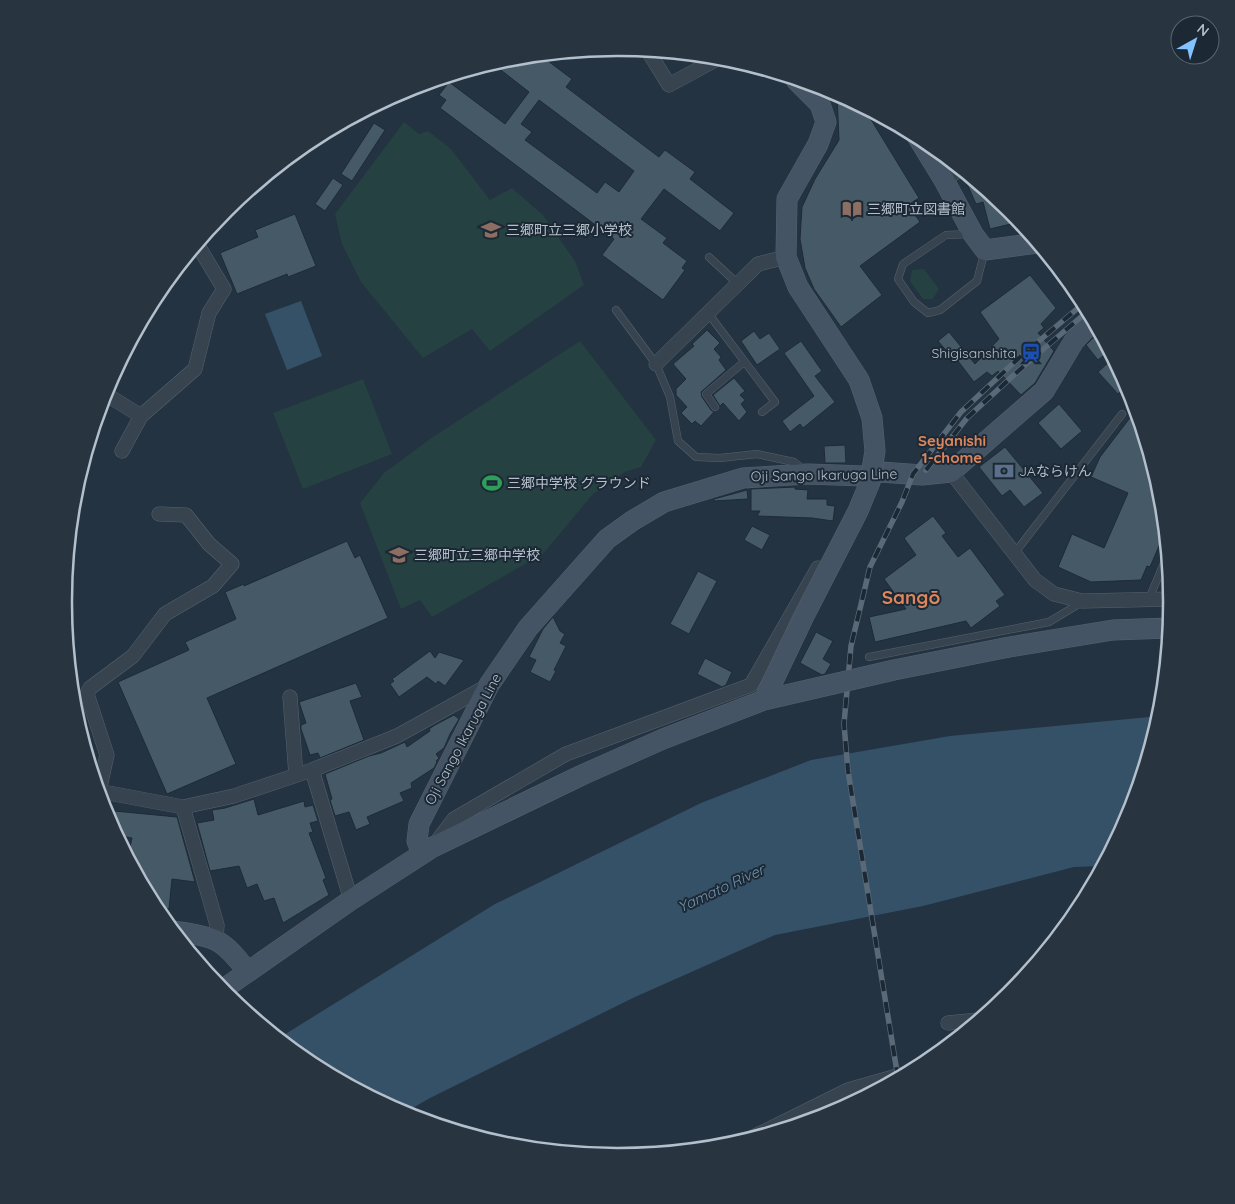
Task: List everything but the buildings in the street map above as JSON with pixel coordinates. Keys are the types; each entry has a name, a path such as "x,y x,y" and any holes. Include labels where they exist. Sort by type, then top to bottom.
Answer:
{"street":[{"path":"652,57 669,85 708,64"},
{"path":"764,700 803,618 858,511 870,482 875,450 872,418 859,380 798,287 786,257 787,199 818,144 826,122 820,104 806,90"},
{"path":"940,162 952,175 979,242 1029,243"},
{"path":"122,451 141,416 195,368 209,313 224,289 201,249"},
{"path":"656,364 758,264 786,257"},
{"path":"1088,326 1074,340 1044,391 951,472 1035,580 1054,594 1082,601 1163,599"},
{"path":"111,398 141,416"},
{"name":"Oji Sango Ikaruga Line","path":"428,850 417,841 419,824 489,685 528,628 607,540 632,521 664,502 743,478 808,474 864,476 880,472 922,474 951,472"},
{"path":"428,850 454,818 566,754 751,685 849,515 864,476"},
{"path":"102,779 107,755 87,694 90,688 133,656 165,614 213,586 232,564 209,544 186,516 159,514"},
{"path":"229,985 351,900 428,850 582,775 663,739 764,700 894,670 1009,647 1113,630 1162,628"},
{"path":"106,792 183,807 234,796 312,770 397,736 489,685"},
{"path":"290,697 296,775"},
{"path":"312,770 351,900"},
{"path":"183,807 217,925 216,940"},
{"path":"184,933 216,940 234,955 248,972"},
{"path":"948,1023 966,1021"},
{"path":"784,1122 848,1090 877,1082"}],"lane":[{"path":"946,235 979,242 977,281 940,310 928,313 914,302 898,279 903,264 946,235"},
{"path":"709,257 738,284"},
{"path":"616,310 656,364 670,397 678,441 696,457 720,458 757,454 794,462 808,474"},
{"path":"708,313 775,402 762,412"},
{"path":"715,407 706,394 744,362"},
{"path":"1014,554 1122,414"},
{"path":"1149,600 1162,570"},
{"path":"869,656 1049,622 1082,601"}],"green space":[{"path":"404,122 419,134 428,131 451,149 490,200 512,188 543,215 575,261 584,285 490,351 472,329 423,358 361,282 342,244 335,214"},
{"path":"924,269 939,289 933,299 923,299 910,281 912,270"},
{"name":"三郷中学校 グラウンド","path":"580,341 656,440 641,467 625,472 593,494 543,554 432,617 420,600 401,609 360,503 384,473 430,439"},
{"path":"363,379 392,454 303,489 273,413"}],"water":[{"path":"301,301 322,356 287,370 265,314"},
{"name":"Yamato River","path":"1151,717 1145,743 1122,811 1095,866 1074,867 923,906 775,935 635,997 413,1108 345,1075 285,1035 495,904 701,803 811,760 950,736"}],"railway":[{"path":"897,1071 848,771 844,724 851,646 870,567 902,502 913,474 961,412 1020,357 1077,309"},
{"path":"926,470 967,418 1082,316"}],"place":[{"name":"三郷町立図書館","path":"852,209"},
{"name":"三郷町立三郷小学校","path":"491,230"},
{"name":"Shigisanshita","path":"1031,353"},
{"name":"JAならけん","path":"1004,471"},
{"name":"三郷中学校 グラウンド","path":"492,483"},
{"name":"三郷町立三郷中学校","path":"399,555"}],"district":[{"name":"Seyanishi 1-chome","path":"952,448"},
{"name":"Sangō","path":"911,597"}]}
